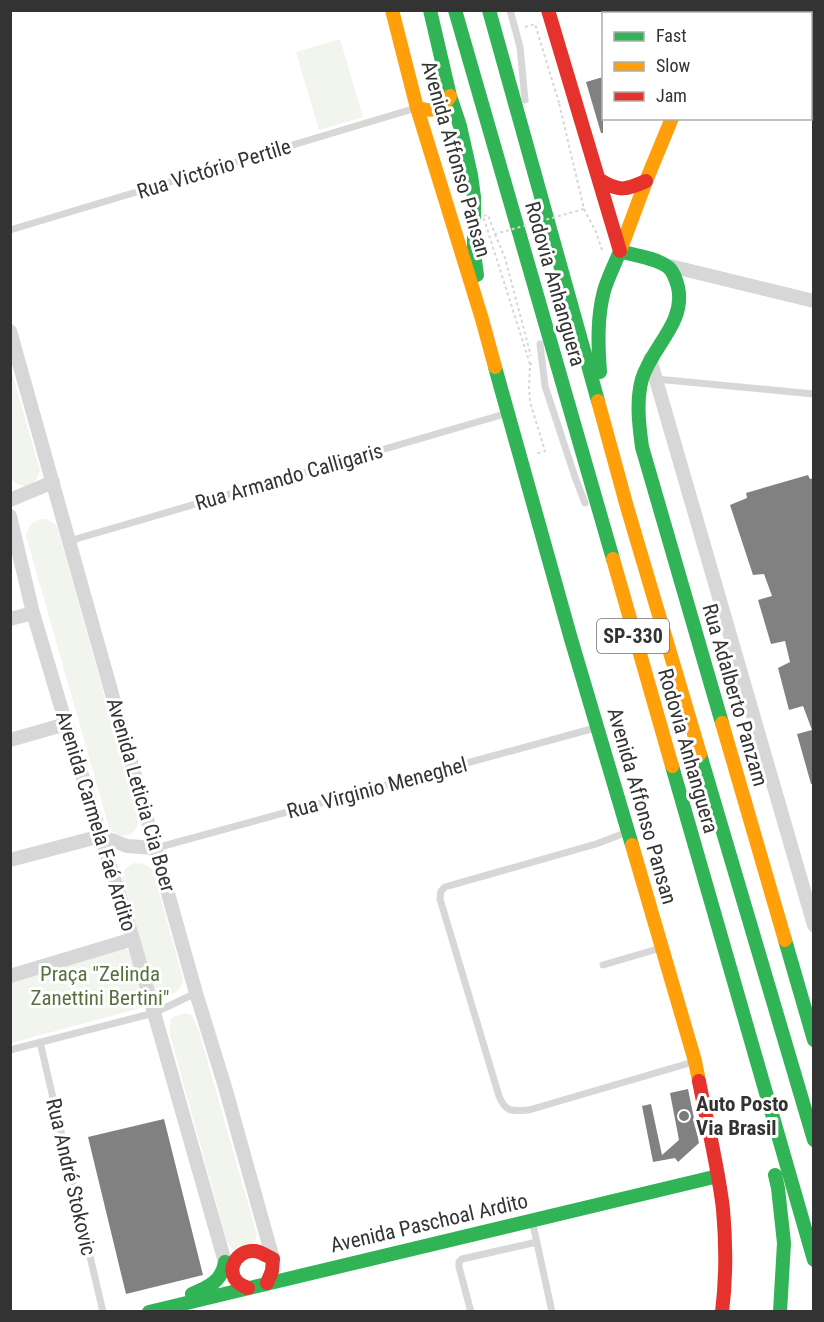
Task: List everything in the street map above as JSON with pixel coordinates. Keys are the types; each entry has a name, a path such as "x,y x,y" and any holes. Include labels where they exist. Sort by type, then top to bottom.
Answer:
{"main road":[{"name":"Avenida Affonso Pansan","path":"392,10 417,108 482,318 571,639 695,1061 723,1211 725,1286 722,1311"},
{"name":"Avenida Affonso Pansan","path":"430,10 471,175 474,197 474,253 482,318"},
{"name":"Rodovia Anhanguera","path":"455,10 813,1260"},
{"name":"Rodovia Anhanguera","path":"489,10 627,507 813,1140"},
{"path":"548,10 620,251"},
{"path":"417,108 429,112 442,108 450,96"},
{"path":"627,507 601,387 598,322 604,290 671,120"},
{"path":"600,180 619,191 633,188 646,181"},
{"path":"620,251 666,265"},
{"name":"Rua Adalberto Panzam","path":"666,265 674,274 679,286 679,310 675,322 650,359 642,378 639,402 642,447 813,1040"},
{"path":"775,1128 772,1158 784,1243 780,1311"},
{"name":"Avenida Paschoal Ardito","path":"149,1311 718,1176"},
{"path":"177,1305 184,1297 206,1289 219,1279 229,1264 240,1255 252,1251 285,1265 339,1266"},
{"path":"267,1283 272,1271 273,1259"},
{"path":"229,1264 234,1279 238,1284 248,1288"}],"street":[{"path":"666,265 813,301"},
{"name":"Avenida Leticia Cia Boer","path":"10,331 273,1259"},
{"path":"650,359 813,925"},
{"path":"10,500 53,482"},
{"name":"Avenida Carmela Faé Ardito","path":"10,516 33,613 229,1264"},
{"path":"10,619 33,613"},
{"path":"10,740 66,724"},
{"path":"10,860 101,836 127,846 156,848"},
{"path":"10,976 133,939"}],"lane":[{"path":"510,10 520,47 525,103"},
{"name":"Rua Victório Pertile","path":"10,230 417,108"},
{"path":"526,114 530,159"},
{"path":"536,296 537,325"},
{"path":"539,335 545,386 587,509"},
{"path":"656,379 813,394"},
{"name":"Rua Armando Calligaris","path":"69,541 508,413"},
{"path":"597,530 609,550"},
{"name":"Rua Virginio Meneghel","path":"156,848 597,727"},
{"path":"628,832 596,844 445,887 441,891 440,899 499,1096 503,1105 512,1111 529,1110 695,1061"},
{"path":"603,965 661,948"},
{"path":"10,1050 154,1013 196,993"},
{"name":"Rua André Stokovic","path":"40,1042 103,1311"},
{"path":"532,1220 552,1309 545,1311"},
{"path":"471,1311 459,1262 462,1259 537,1242"}],"path":[{"path":"525,27 535,24 559,103 584,209 596,232"},
{"path":"495,234 584,209"},
{"path":"521,458 545,451 530,402 530,364 483,216 488,214 505,258 533,363 530,364"}],"green space":[{"path":"340,39 363,117 319,130 296,52"},
{"path":"10,366 40,470 36,480 24,486 11,479"},
{"path":"43,519 57,526 139,820 134,831 127,836 117,834 109,827 26,536 31,524"},
{"path":"134,863 144,864 153,870 183,979 175,993 166,995 152,986 122,879 125,869"},
{"name":"Praça \"Zelinda Zanettini Bertini\"","path":"123,947 131,952 142,996 137,1009 11,1043 11,980"},
{"path":"185,1013 192,1015 199,1031 257,1235 254,1245 234,1250 227,1242 170,1035 170,1020"}],"building":[{"path":"602,77 603,133 601,133 586,82"},
{"path":"808,475 810,479 813,478 813,784 811,784 797,734 812,730 803,706 789,710 778,668 790,662 785,641 771,644 758,600 772,596 764,574 753,575 730,505 747,498 746,493"},
{"name":"Auto Posto Via Brasil","path":"688,1089 699,1143 678,1162 675,1158 653,1162 642,1106 651,1104 662,1155 679,1140 670,1093"},
{"path":"164,1119 203,1275 126,1294 88,1137"}],"traffic: fast":[{"path":"430,10 471,175 477,275"},
{"path":"455,10 613,559"},
{"path":"489,10 598,401"},
{"path":"620,251 651,259 668,267 678,287 679,300 673,323 642,379 639,404 640,430 642,447 722,723"},
{"path":"600,372 600,311 607,281 620,251"},
{"path":"495,367 571,639 632,845"},
{"path":"700,754 814,1140"},
{"path":"672,766 814,1260"},
{"path":"785,940 814,1040"},
{"path":"775,1175 784,1243 780,1312"},
{"path":"149,1312 718,1176"},
{"path":"192,1294 218,1279 225,1262 231,1265"}],"traffic: slow":[{"path":"392,10 417,108 495,367"},
{"path":"417,108 436,109 443,105 450,96"},
{"path":"620,251 671,120"},
{"path":"598,401 700,754"},
{"path":"613,559 672,766"},
{"path":"722,723 785,940"},
{"path":"632,845 699,1081"}],"traffic: jam":[{"path":"548,10 620,251"},
{"path":"600,180 618,188 646,181"},
{"path":"699,1081 723,1209 725,1261 722,1312"},
{"path":"248,1288 240,1284 233,1272 236,1259 247,1252 255,1251 273,1259 272,1271 267,1283"}],"place":[{"name":"Auto Posto Via Brasil","path":"684,1116"}]}
